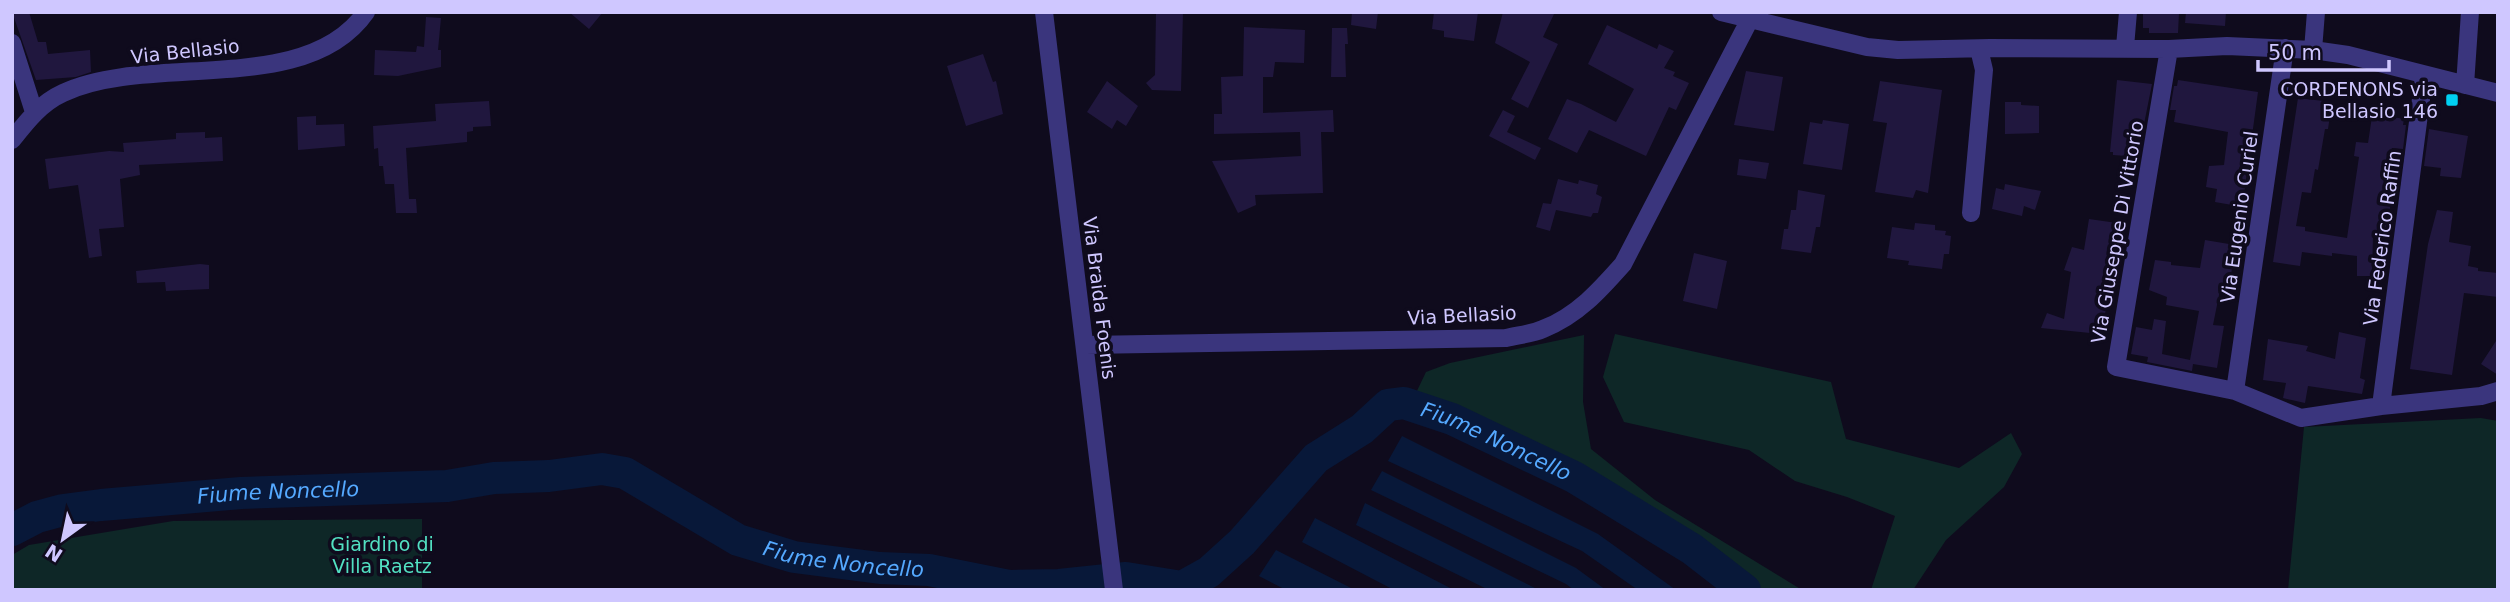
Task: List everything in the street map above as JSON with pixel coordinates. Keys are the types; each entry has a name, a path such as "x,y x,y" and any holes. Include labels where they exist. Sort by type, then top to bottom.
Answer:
{"street":[{"name":"Via Bellasio","path":"12,139 34,113 63,93 104,80 292,61 339,41 366,12"},
{"name":"Via Braida Foenis","path":"1044,12 1114,590"},
{"path":"1721,12 1764,18 1867,47 1898,50 2125,47 2169,49 2227,46 2313,50 2348,55 2498,93"},
{"path":"2125,47 2128,12"},
{"path":"2313,50 2316,12"},
{"path":"2465,85 2470,12"},
{"name":"Via Bellasio","path":"1086,345 1506,338 1542,330 1570,315 1595,296 1623,264 1764,18"},
{"path":"12,43 34,113"},
{"name":"Via Eugenio Curiel","path":"2235,391 2285,48"},
{"name":"Via Giuseppe Di Vittorio","path":"2169,49 2116,367 2235,391 2301,418 2381,406 2482,396 2498,391"},
{"path":"1971,214 1984,70 1979,50"},
{"name":"Via Federico Raffin","path":"2381,406 2424,76"}],"green space":[{"path":"1615,334 1831,382 1846,439 1959,468 2011,433 2022,454 2004,487 1946,540 1913,590 1871,590 1895,516 1795,481 1749,450 1624,422 1603,377"},
{"path":"1584,335 1583,402 1591,449 1655,500 1802,590 1745,590 1692,549 1599,490 1522,451 1424,409 1415,395 1426,372 1450,363"},
{"path":"2481,418 2498,421 2498,590 2288,590 2304,427"},
{"name":"Giardino di Villa Raetz","path":"422,519 422,590 12,590 12,555 29,545 173,521"}],"water":[{"path":"1402,436 1598,534 1676,590 1638,590 1582,551 1388,461"},
{"path":"1382,471 1576,568 1606,590 1574,590 1371,490"},
{"path":"1365,503 1539,590 1489,590 1356,525"},
{"path":"1315,518 1454,590 1394,590 1302,542"},
{"path":"1276,550 1355,590 1286,590 1259,576"}],"building":[{"path":"12,12 29,12 38,42 46,42 48,54 90,50 91,72 76,77 36,80"},
{"path":"569,12 603,12 589,29"},
{"path":"1156,12 1183,12 1181,91 1152,90 1146,83 1155,75"},
{"path":"1352,12 1378,12 1376,29 1351,25"},
{"path":"1434,12 1478,12 1474,41 1444,37 1444,31 1432,29"},
{"path":"1503,12 1555,12 1543,37 1558,44 1528,108 1511,99 1530,62 1495,43"},
{"path":"2186,12 2226,12 2225,26 2185,23"},
{"path":"2143,13 2179,13 2178,33 2149,33 2149,28 2143,28"},
{"path":"426,17 441,18 438,50 441,50 441,67 398,76 374,75 375,50 416,52 417,46 424,47"},
{"path":"1607,25 1657,49 1659,44 1674,51 1664,68 1675,72 1673,76 1689,83 1676,110 1669,107 1646,156 1589,130 1577,153 1548,139 1567,99 1616,122 1634,89 1588,64"},
{"path":"1244,27 1305,30 1304,63 1275,62 1273,77 1263,77 1263,113 1333,110 1334,132 1321,132 1323,193 1255,195 1256,205 1238,213 1212,161 1301,156 1300,132 1214,134 1214,114 1222,114 1221,77 1243,76"},
{"path":"1332,28 1347,28 1346,77 1331,77"},
{"path":"983,54 993,82 996,81 1003,114 966,126 947,66"},
{"path":"1746,71 1783,77 1774,131 1734,125"},
{"path":"2117,80 2152,84 2138,154 2113,155 2113,152 2110,152"},
{"path":"2178,80 2258,92 2243,202 2232,201 2232,205 2215,202 2217,189 2206,187 2209,166 2224,165 2228,132 2174,122 2176,110 2170,110 2174,86 2177,86"},
{"path":"1107,81 1138,106 1126,126 1117,120 1112,129 1087,112"},
{"path":"1880,81 1942,90 1928,193 1916,190 1913,198 1875,192 1887,123 1873,121"},
{"path":"2298,98 2332,102 2328,129 2325,129 2311,193 2302,192 2296,226 2305,227 2305,231 2347,238 2359,157 2354,156 2356,142 2368,143 2373,110 2388,112 2387,116 2404,119 2403,125 2406,125 2403,149 2392,148 2385,183 2394,184 2385,237 2373,235 2372,276 2357,276 2357,256 2302,252 2300,266 2273,262"},
{"path":"489,101 491,126 473,127 473,131 467,132 467,142 406,148 409,199 416,199 417,213 396,213 394,184 385,184 383,166 379,166 378,148 374,149 373,126 436,121 435,104"},
{"path":"2005,102 2039,106 2039,133 2005,134"},
{"path":"1503,110 1515,116 1507,132 1541,148 1535,160 1489,136"},
{"path":"316,116 316,125 344,124 345,146 298,150 297,117"},
{"path":"1823,120 1849,124 1842,170 1803,164 1810,122 1822,124"},
{"path":"2429,129 2468,136 2461,178 2440,176 2441,168 2424,166"},
{"path":"205,132 205,138 222,137 223,161 139,165 140,175 120,179 124,227 99,229 102,256 89,258 78,185 49,189 45,159 109,151 124,152 123,143 176,139 176,133"},
{"path":"1739,159 1769,163 1766,179 1737,175"},
{"path":"1558,179 1578,184 1579,180 1598,185 1596,194 1602,197 1598,213 1593,213 1591,217 1556,210 1550,231 1536,227 1543,203 1551,204"},
{"path":"2005,184 2041,191 2035,210 2024,206 2022,216 1992,209 1996,188 2004,190"},
{"path":"1798,190 1825,195 1820,227 1816,227 1811,253 1781,249 1791,210 1796,210"},
{"path":"2437,210 2453,212 2449,242 2471,246 2468,266 2478,268 2478,271 2498,273 2498,297 2464,293 2452,375 2410,369 2428,244"},
{"path":"2089,219 2124,224 2118,270 2105,267 2099,304 2107,305 2100,334 2041,328 2047,313 2064,319 2071,272 2064,270 2072,247 2084,250"},
{"path":"1915,223 1935,225 1935,230 1946,231 1945,235 1951,236 1949,254 1944,254 1942,269 1908,265 1909,261 1887,258 1892,227 1914,230"},
{"path":"2205,240 2235,245 2229,291 2220,290 2213,325 2224,326 2217,368 2193,364 2192,371 2147,362 2148,357 2131,354 2136,327 2152,330 2154,319 2166,321 2162,354 2190,360 2199,311 2166,305 2167,297 2149,290 2155,260 2171,262 2171,265 2200,268"},
{"path":"1694,253 1727,261 1717,309 1683,301"},
{"path":"209,265 209,289 166,291 165,282 137,283 136,271"},
{"path":"2339,332 2366,338 2360,378 2365,380 2362,394 2308,386 2305,403 2283,398 2286,383 2263,380 2268,339 2308,346 2306,351 2335,359"},
{"path":"2498,338 2498,375 2481,364"}],"waterway":[{"name":"Fiume Noncello","path":"12,530 37,517 101,505 241,493 447,486 494,478 549,476 602,469 625,473 738,540 794,557 880,568 929,570 1009,586 1059,585 1126,578 1182,587 1209,572 1242,542 1316,458 1362,429 1388,405 1404,403 1452,419 1574,477 1692,549 1745,590"}],"place":[{"name":"CORDENONS via Bellasio 146","path":"2452,100"}]}
